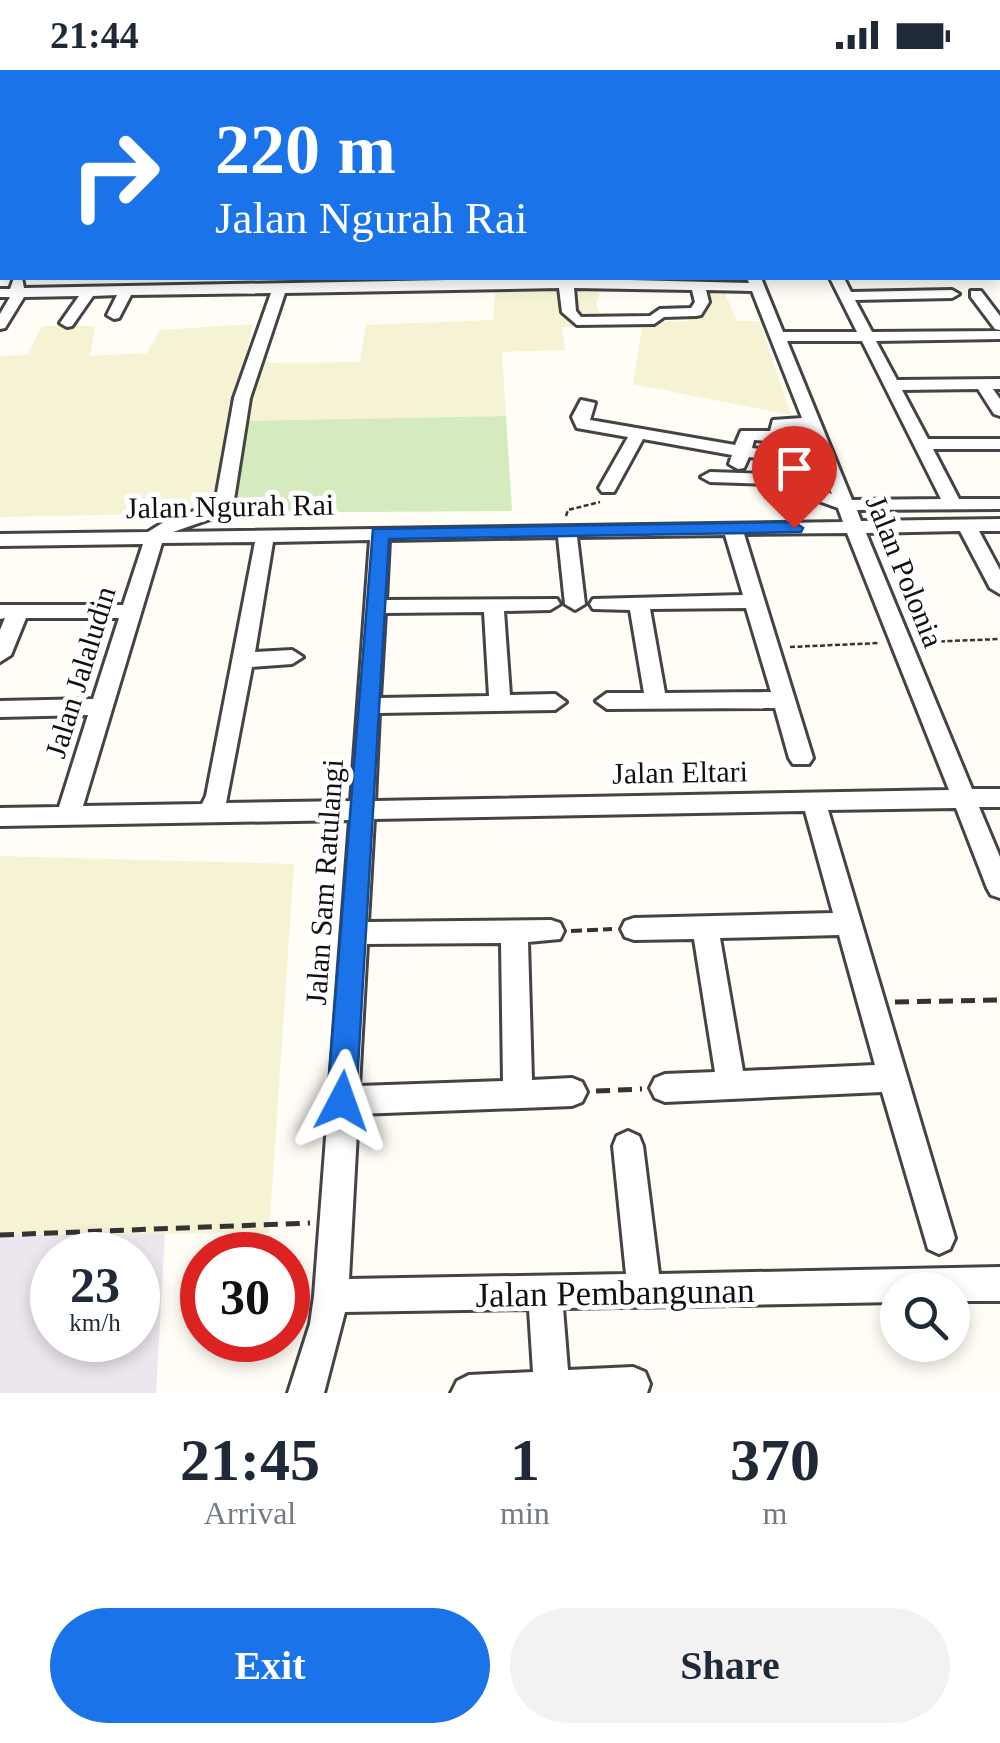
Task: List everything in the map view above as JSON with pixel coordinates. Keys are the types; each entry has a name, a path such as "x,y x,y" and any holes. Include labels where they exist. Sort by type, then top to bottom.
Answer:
{"street":[{"path":"838,280 953,504"},
{"path":"918,280 928,294"},
{"path":"560,281 567,289 569,312 577,320 594,323 654,320 660,312 696,312 702,302 698,286"},
{"path":"0,293 18,285 126,292 151,284 560,281 698,286 756,282"},
{"path":"415,282 416,307"},
{"name":"Jalan Polonia","path":"756,282 1000,888"},
{"path":"149,312 151,284"},
{"path":"0,325 18,300 18,285"},
{"path":"152,542 171,521 215,513 224,506 242,398 268,285"},
{"path":"67,323 90,292"},
{"path":"114,315 126,292"},
{"path":"846,296 952,294"},
{"path":"1000,294 976,294 1000,326"},
{"path":"778,338 1000,335"},
{"path":"892,385 992,384 1000,411"},
{"path":"587,403 580,417 584,424 776,457"},
{"path":"774,478 780,424 813,423"},
{"path":"608,488 638,434"},
{"path":"735,478 747,436 778,437"},
{"path":"922,444 1000,444"},
{"path":"710,478 774,478 846,506 1000,504"},
{"path":"566,521 575,604"},
{"name":"Jalan Ngurah Rai","path":"0,540 152,542 566,521 733,529 1000,525"},
{"path":"967,526 1000,588"},
{"path":"733,529 801,758"},
{"name":"Jalan Sam Ratulangi","path":"331,1296 380,533"},
{"path":"210,811 218,797 265,536"},
{"name":"Jalan Jalaludin","path":"68,815 152,542"},
{"path":"600,604 754,600"},
{"path":"639,603 656,701"},
{"path":"374,608 550,604"},
{"path":"494,606 500,703"},
{"path":"0,654 9,612 130,611"},
{"path":"242,660 292,657"},
{"path":"607,701 784,700"},
{"path":"368,706 555,702"},
{"path":"0,708 100,707"},
{"name":"Jalan Eltari","path":"0,818 1000,798"},
{"path":"814,802 939,1238"},
{"path":"634,928 849,924"},
{"path":"705,928 731,1084"},
{"path":"514,932 518,1094"},
{"path":"353,933 552,932"},
{"path":"665,1088 894,1078"},
{"path":"342,1101 572,1092"},
{"path":"628,1146 645,1293"},
{"name":"Jalan Pembangunan","path":"331,1296 1000,1284"},
{"path":"545,1295 552,1386"},
{"path":"306,1393 328,1324 331,1296"},
{"path":"468,1393 633,1384"}],"path":[{"path":"566,521 599,504 608,488"},
{"path":"552,932 634,928"},
{"path":"872,1002 1000,1000"},
{"path":"572,1092 665,1088"},
{"path":"0,1235 335,1222"}],"shaded area":[{"path":"610,280 601,289 596,304 604,324 562,327 565,350 502,352 506,416 239,421 209,513 0,517 0,356 27,355 42,326 95,326 90,356 147,353 160,330 253,324 244,363 360,362 366,325 493,320 495,293"},
{"path":"724,291 737,321 759,321 791,415 633,384 643,322 688,321 697,293"},
{"path":"0,856 294,864 269,1232 0,1235"},
{"path":"160,1233 165,1233 160,1322"},
{"path":"0,1235 30,1235 30,1362 158,1362 156,1393 0,1393"}],"green space":[{"path":"506,416 512,511 209,513 238,421"}],"route":[{"path":"342,1101 380,533 794,528"}]}
